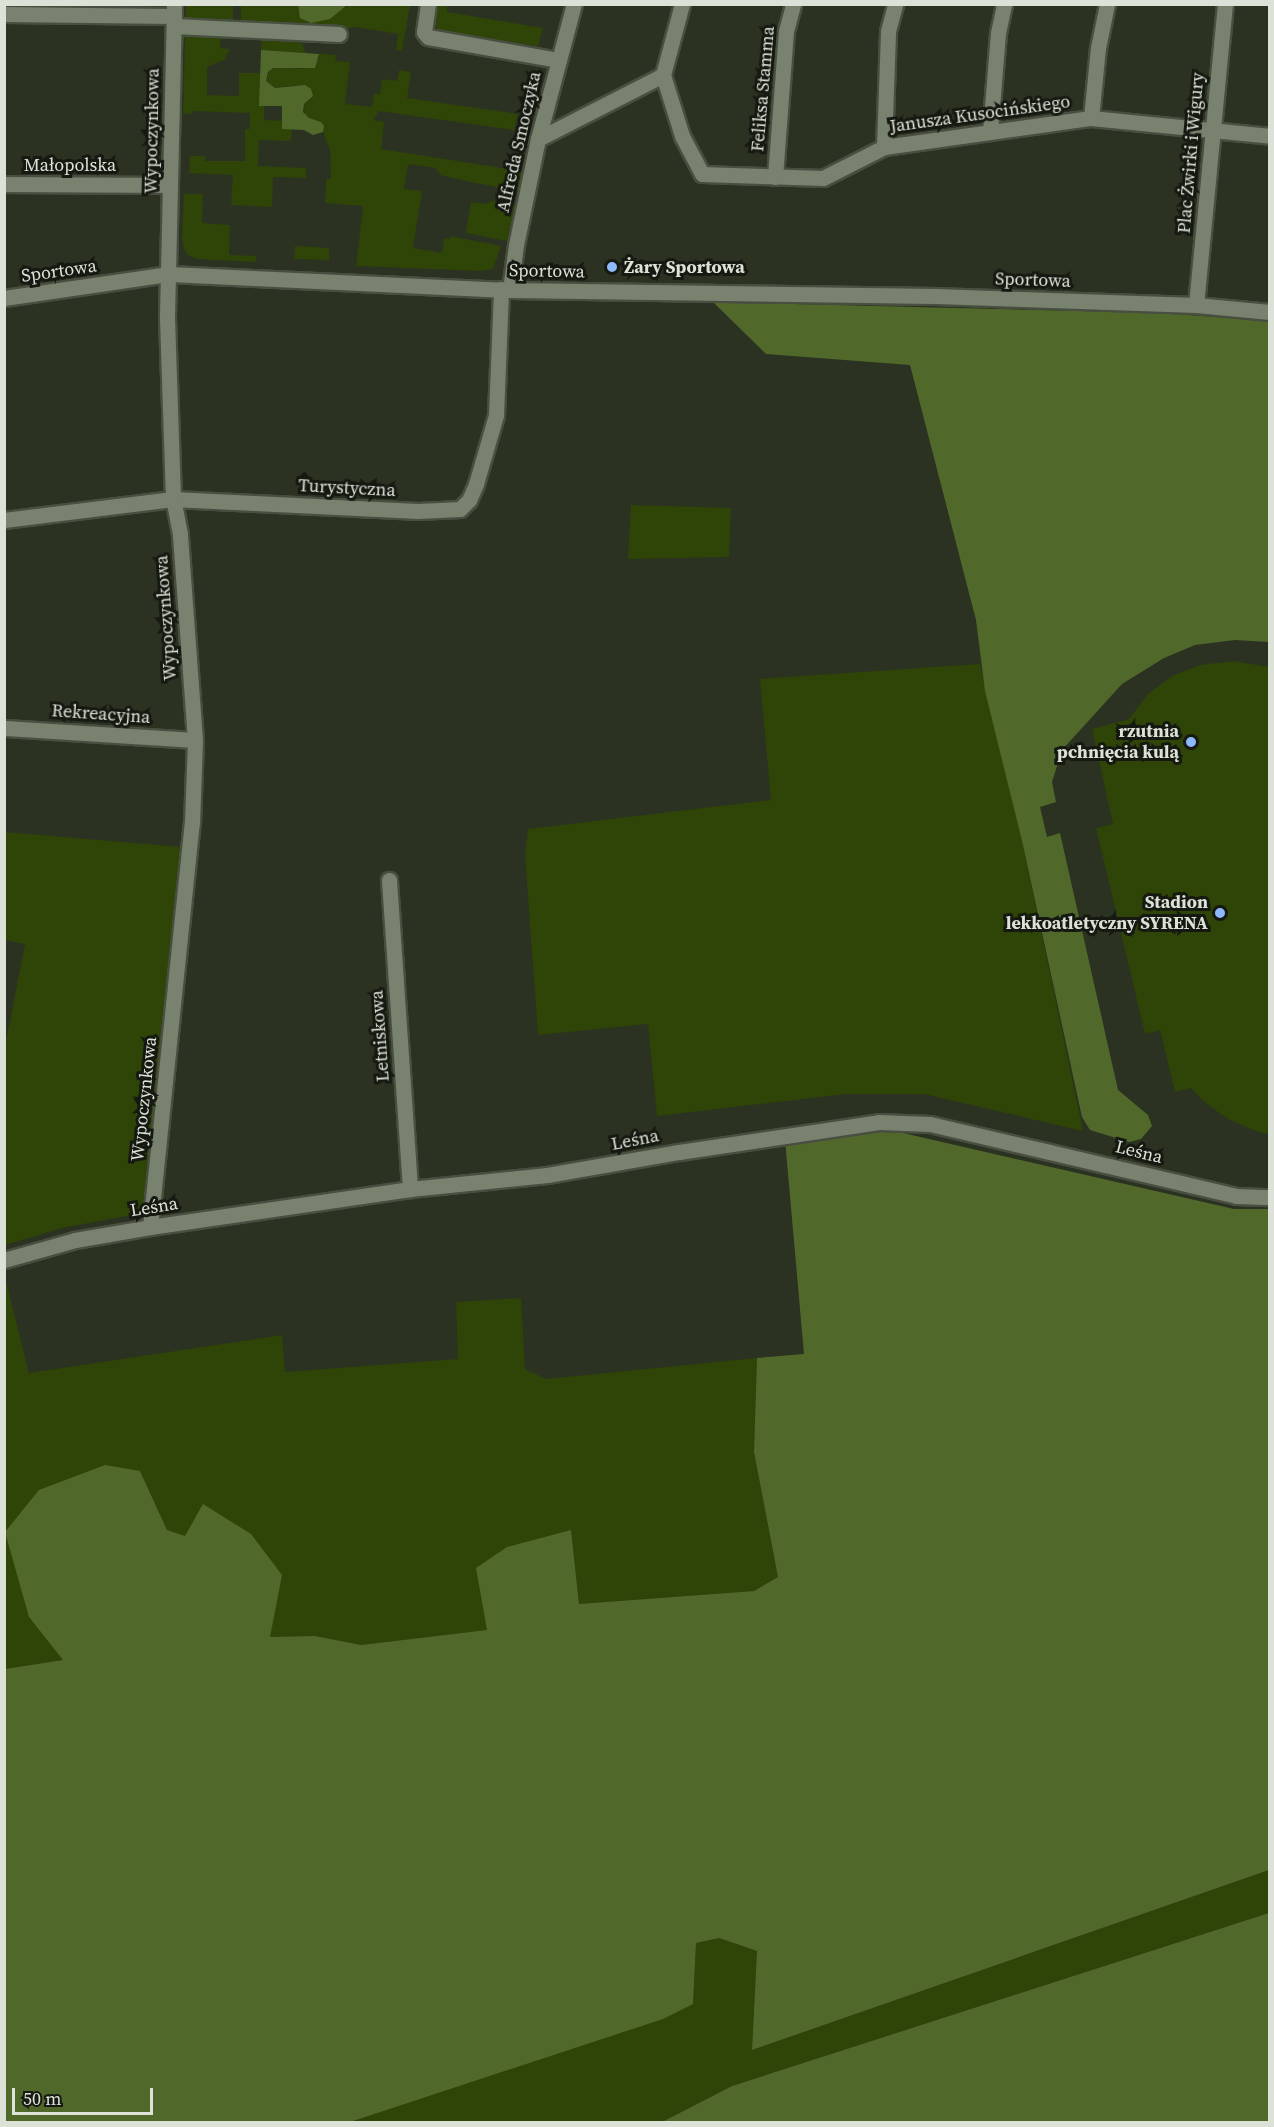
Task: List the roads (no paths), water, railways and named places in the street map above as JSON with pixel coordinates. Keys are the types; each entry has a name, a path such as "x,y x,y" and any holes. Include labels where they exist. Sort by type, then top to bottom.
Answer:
{"street":[{"path":"428,4 424,32 428,37 559,60"},
{"name":"Alfreda Smoczyka","path":"506,290 538,138 574,4"},
{"path":"538,138 663,75 682,4"},
{"name":"Feliksa Stamma","path":"775,177 786,31 793,4"},
{"path":"884,147 888,31 896,4"},
{"path":"990,132 998,33 1004,4"},
{"path":"1091,118 1098,48 1107,4"},
{"name":"Plac Żwirki i Wigury","path":"1196,305 1225,4"},
{"path":"4,14 174,15 339,34"},
{"name":"Wypoczynkowa","path":"150,1227 192,823 195,740 180,534 173,499 166,317 169,274 174,15"},
{"name":"Janusza Kusocińskiego","path":"663,75 682,136 702,174 823,178 884,147 1091,118 1269,136"},
{"name":"Małopolska","path":"4,184 170,185"},
{"name":"Sportowa","path":"4,298 169,274 506,290 935,296 1196,305 1269,312"},
{"name":"Turystyczna","path":"4,520 173,499 429,511 460,509 469,500 476,484 496,415 506,290"},
{"name":"Rekreacyjna","path":"4,728 195,740"},
{"name":"Letniskowa","path":"389,880 410,1189"},
{"name":"Leśna","path":"4,1260 75,1240 150,1227 410,1189 547,1175 679,1152 879,1122 930,1124 1236,1196 1269,1197"}],"place":[{"name":"Żary Sportowa","path":"612,267"},
{"name":"rzutnia pchnięcia kulą","path":"1191,742"},
{"name":"Stadion lekkoatletyczny SYRENA","path":"1220,913"}]}
